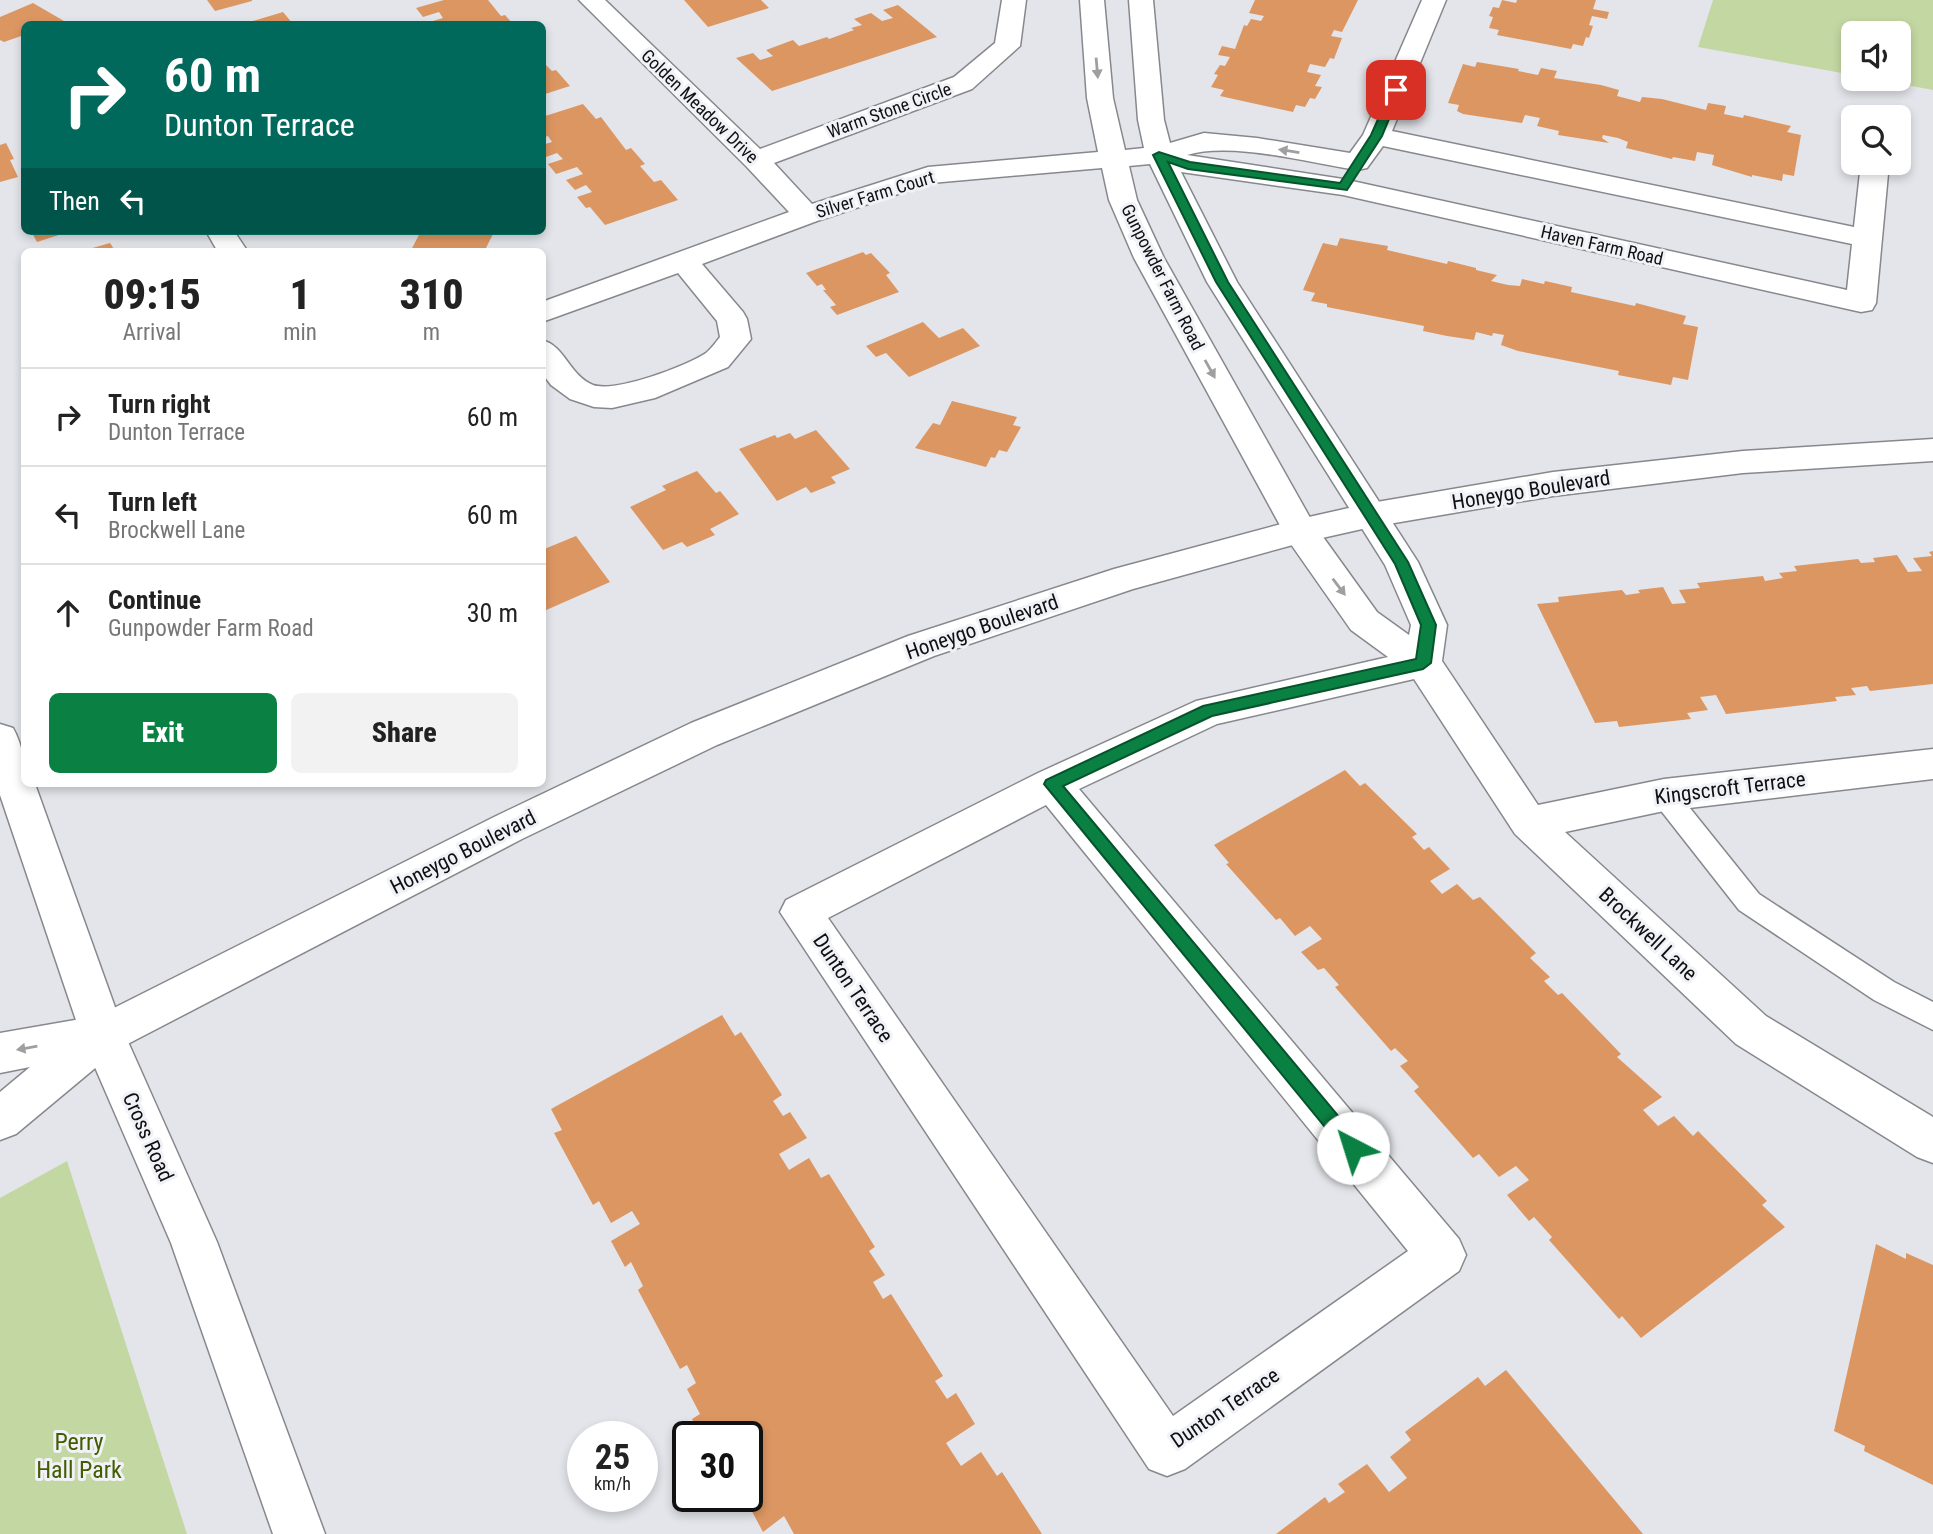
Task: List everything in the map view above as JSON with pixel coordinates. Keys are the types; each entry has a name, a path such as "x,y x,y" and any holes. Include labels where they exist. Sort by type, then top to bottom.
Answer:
{"street":[{"name":"Golden Meadow Drive","path":"591,0 756,160 807,215"},
{"name":"Warm Stone Circle","path":"756,160 963,83 1007,46 1014,0"},
{"name":"Gunpowder Farm Road","path":"1092,0 1100,98 1123,200 1149,258 1300,531"},
{"path":"1142,0 1151,120 1159,155 1222,282 1401,562 1429,625 1423,663"},
{"path":"1350,175 1377,136 1434,0"},
{"path":"1377,136 1867,238 1874,175"},
{"name":"Silver Farm Court","path":"546,311 682,259 928,175 1159,155"},
{"name":"Haven Farm Road","path":"1159,155 1188,165 1350,175 1861,303 1867,238"},
{"path":"546,355 562,377 580,392 612,397 644,391 717,360 736,339 732,319 682,259"},
{"name":"Honeygo Boulevard","path":"0,1119 103,1035 508,828 704,734 921,646 1126,578 1300,531 1371,515 1580,481 1744,463 1933,450"},
{"name":"Brockwell Lane","path":"1300,531 1364,621 1423,663 1529,824 1751,1030 1933,1142"},
{"name":"Dunton Terrace","path":"1052,784 1442,1255 1167,1451 800,912 1052,784 1209,711 1423,663"},
{"name":"Cross Road","path":"0,739 103,1035 194,1242 299,1534"},
{"name":"Kingscroft Terrace","path":"1529,824 1664,795 1933,764"},
{"name":"Honeygo Boulevard","path":"0,1053 103,1035"}],"lane":[{"path":"1664,795 1749,902 1884,991 1933,1017"}],"green space":[{"path":"1713,0 1933,0 1933,90 1911,86 1911,21 1841,21 1841,73 1698,47"},
{"name":"Perry Hall Park","path":"67,1161 187,1534 0,1534 0,1198"}],"building":[{"path":"207,0 252,0 252,1 215,11"},
{"path":"444,0 488,0 501,16 505,15 510,21 433,21 443,18 439,12 423,17 416,8"},
{"path":"684,0 761,0 769,8 708,27"},
{"path":"1255,0 1358,0 1342,32 1334,30 1331,36 1342,38 1334,59 1330,58 1325,67 1310,64 1307,72 1321,75 1315,86 1322,87 1315,99 1310,98 1305,107 1296,105 1293,112 1220,96 1224,90 1211,87 1218,75 1214,74 1220,65 1225,66 1230,57 1218,55 1222,46 1235,49 1244,25 1247,26 1251,19 1261,21 1264,16 1249,13"},
{"path":"1502,0 1516,3 1517,0 1596,0 1593,9 1609,12 1607,19 1592,16 1589,25 1593,26 1589,38 1586,37 1583,46 1573,44 1571,49 1497,35 1499,30 1489,28 1493,17 1489,16 1493,7 1499,8"},
{"path":"33,3 64,21 21,21 21,36 4,42 0,40 0,17"},
{"path":"898,5 937,37 772,91 736,58 753,53 760,60 773,56 766,50 793,40 799,46 827,37 829,39 854,30 851,28 862,25 854,19 871,13 882,21 893,18 883,10"},
{"path":"283,12 290,21 253,21"},
{"path":"1477,62 1538,75 1541,68 1557,71 1554,78 1619,90 1617,96 1640,102 1642,97 1662,99 1706,110 1708,103 1726,106 1724,114 1743,118 1744,115 1791,126 1787,132 1801,135 1794,176 1783,174 1782,181 1752,177 1712,165 1714,155 1697,152 1695,161 1672,159 1626,148 1628,142 1618,138 1603,135 1602,138 1609,143 1558,135 1559,131 1537,126 1540,118 1525,115 1522,123 1463,114 1457,111 1459,105 1448,103 1463,64 1475,67"},
{"path":"546,65 552,71 556,70 570,86 546,94"},
{"path":"583,104 596,119 601,117 626,150 631,148 645,164 640,166 654,182 661,180 678,200 605,225 590,207 586,208 577,197 592,192 586,185 575,190 566,180 583,174 577,167 556,174 548,164 563,159 557,153 546,157 546,144 552,142 546,137 546,116"},
{"path":"6,143 14,159 10,160 18,177 0,182 0,145"},
{"path":"33,235 59,235 37,242"},
{"path":"419,235 492,235 486,248 412,248"},
{"path":"1340,238 1388,246 1387,250 1476,268 1497,275 1491,281 1508,285 1520,286 1522,279 1544,284 1545,281 1572,287 1571,292 1635,306 1636,303 1686,316 1683,324 1698,327 1688,380 1673,377 1671,385 1618,375 1619,371 1518,351 1501,345 1504,335 1493,333 1492,336 1476,332 1474,340 1447,336 1423,331 1424,326 1327,307 1327,304 1311,301 1315,293 1303,290 1323,243 1337,246"},
{"path":"110,243 113,248 92,248"},
{"path":"863,252 866,255 871,253 890,273 886,275 899,292 837,315 830,307 836,305 823,290 826,290 822,284 817,286 806,273"},
{"path":"923,322 939,338 963,328 980,346 909,377 886,353 876,357 866,346"},
{"path":"952,401 1017,417 1013,425 1021,427 1007,452 999,450 995,458 991,457 986,467 915,448 933,423 940,425"},
{"path":"816,430 850,469 831,477 836,483 811,493 806,487 777,501 739,449 775,435 777,438 790,433 795,439"},
{"path":"697,471 716,493 720,491 739,514 710,529 715,535 687,547 682,542 663,550 630,507 666,490 662,486"},
{"path":"576,536 610,582 546,610 546,548"},
{"path":"1933,551 1933,684 1870,691 1867,686 1851,688 1856,695 1835,697 1837,701 1726,714 1716,695 1700,697 1708,710 1687,713 1691,719 1619,727 1617,721 1595,723 1537,604 1559,602 1558,597 1622,590 1626,595 1640,593 1638,590 1663,587 1672,604 1686,603 1679,590 1700,588 1697,583 1763,576 1765,581 1783,578 1779,573 1797,571 1794,566 1858,559 1861,563 1875,562 1873,558 1897,555 1908,572 1922,571 1913,558 1932,556 1929,552"},
{"path":"1345,770 1360,786 1365,783 1417,834 1412,837 1424,850 1429,847 1450,869 1430,881 1442,894 1457,884 1473,900 1480,897 1536,953 1530,958 1550,977 1544,981 1558,995 1562,993 1621,1054 1617,1057 1662,1097 1643,1110 1658,1126 1674,1116 1693,1136 1698,1131 1767,1201 1762,1205 1785,1227 1641,1338 1622,1316 1619,1319 1549,1240 1552,1237 1534,1217 1529,1221 1507,1195 1529,1180 1516,1166 1499,1177 1479,1154 1473,1158 1414,1091 1419,1087 1400,1066 1408,1061 1395,1048 1391,1051 1335,987 1339,985 1324,968 1318,970 1301,952 1322,939 1310,926 1295,936 1280,918 1276,920 1226,864 1229,863 1214,845"},
{"path":"722,1015 735,1036 741,1032 782,1095 773,1101 783,1116 790,1112 807,1138 779,1154 789,1170 809,1158 821,1178 829,1174 875,1247 869,1251 885,1275 873,1282 883,1299 891,1294 943,1376 935,1381 947,1399 956,1393 975,1424 946,1443 961,1466 981,1452 997,1476 1002,1472 1042,1534 794,1534 784,1516 763,1532 752,1512 763,1512 763,1421 693,1421 692,1419 700,1414 687,1389 696,1383 687,1365 680,1369 638,1290 643,1286 631,1262 625,1267 611,1241 640,1224 632,1211 611,1223 599,1201 593,1205 554,1133 562,1130 551,1109"},
{"path":"1876,1244 1906,1259 1906,1253 1933,1265 1933,1485 1864,1451 1865,1446 1834,1431"},
{"path":"1506,1370 1643,1534 1276,1534 1325,1497 1329,1503 1345,1492 1338,1484 1367,1464 1389,1492 1407,1478 1390,1457 1411,1440 1405,1432 1478,1377 1485,1386"}],"route":[{"path":"1353,1148 1052,784 1209,711 1423,663 1429,625 1401,562 1222,282 1159,155 1188,165 1343,187 1357,162 1377,136 1396,90"}]}
